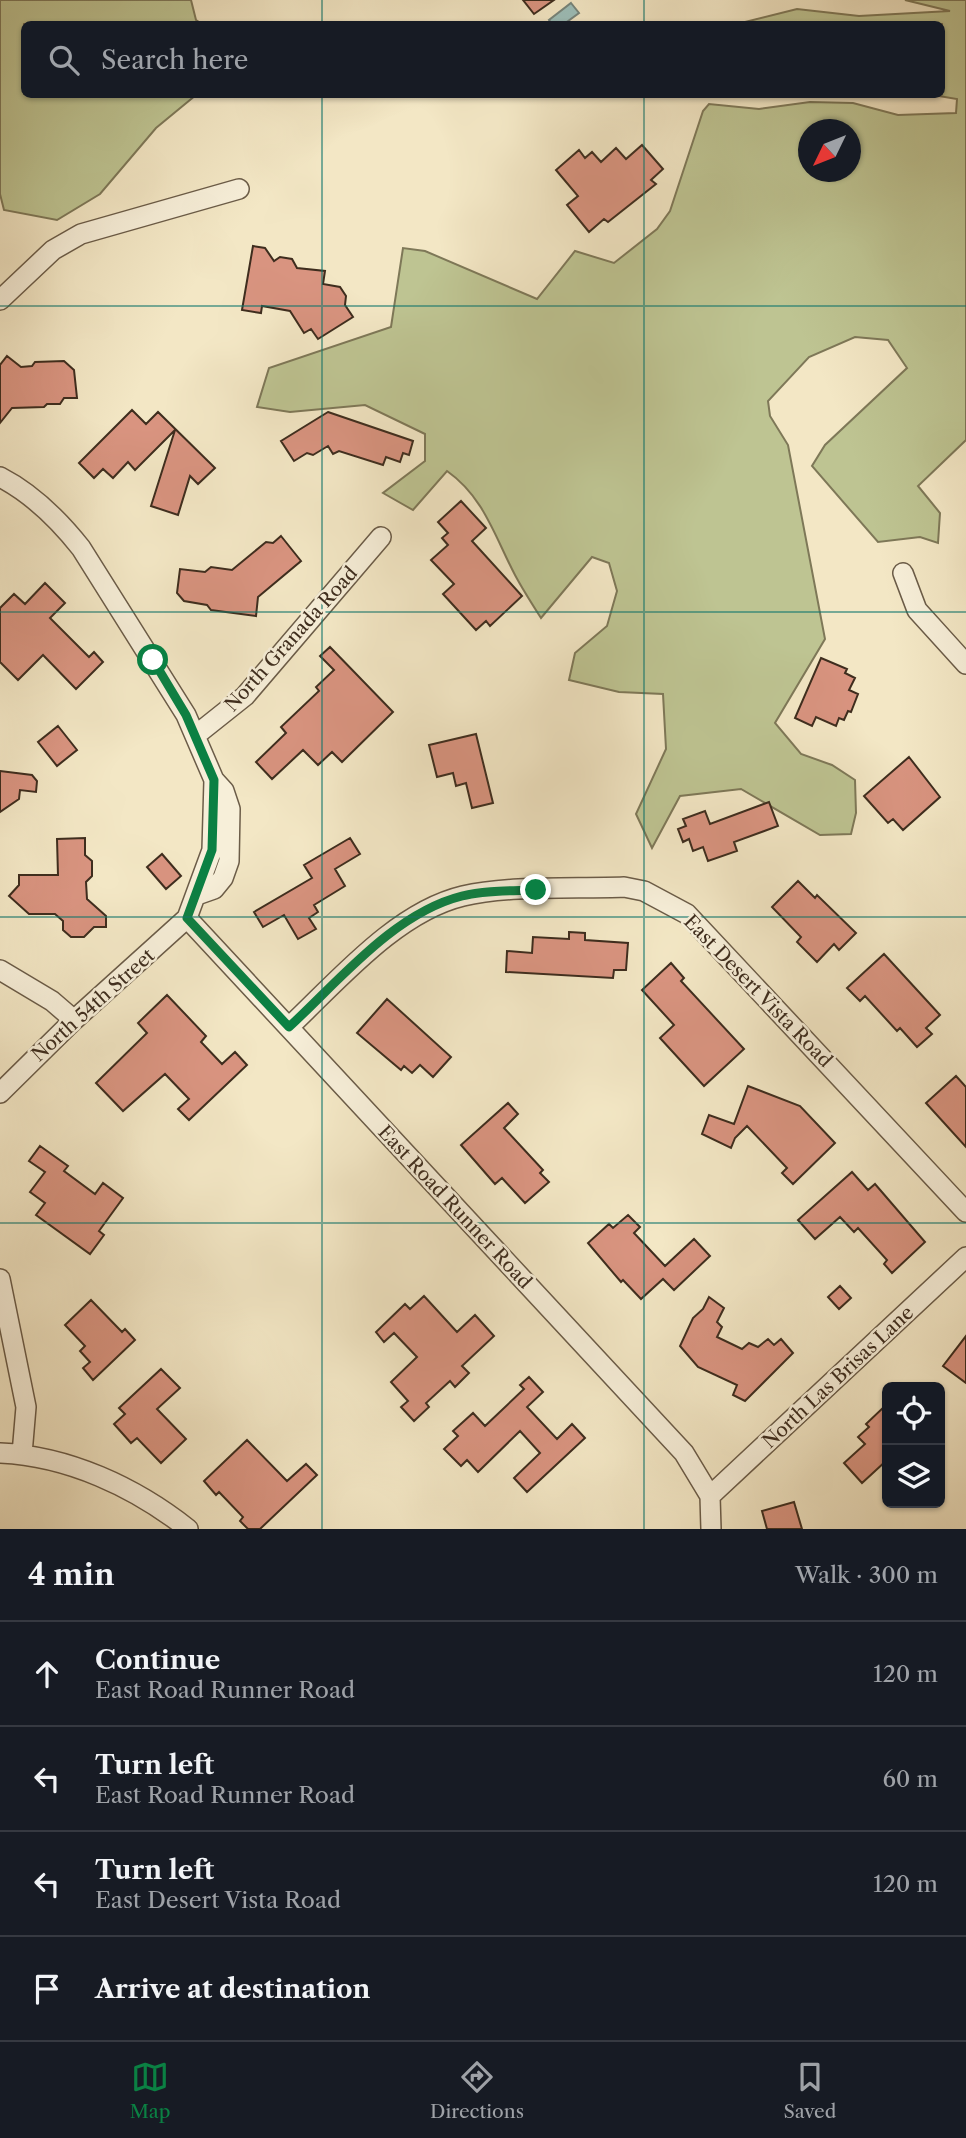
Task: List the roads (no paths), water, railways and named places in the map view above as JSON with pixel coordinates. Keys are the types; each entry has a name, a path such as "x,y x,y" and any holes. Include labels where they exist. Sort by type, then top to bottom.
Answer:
{"street":[{"path":"0,300 53,250 72,239 239,189"},
{"path":"0,477 30,495 61,523 74,540 153,660 196,735 214,780 224,791 230,809 229,861 223,878 214,889 197,895 187,918"},
{"name":"North Granada Road","path":"196,735 245,696 381,537"},
{"path":"903,573 916,610 966,664"},
{"name":"East Desert Vista Road","path":"289,1027 394,929 436,905 481,893 624,887 644,891 687,914 966,1212"},
{"name":"North 54th Street","path":"0,1093 74,1020 187,918"},
{"name":"East Road Runner Road","path":"187,918 684,1453 710,1496 711,1529"},
{"path":"0,970 52,1001 74,1020"},
{"name":"North Las Brisas Lane","path":"710,1496 966,1257"},
{"path":"0,1279 26,1407 22,1454"},
{"path":"0,1452 57,1462 122,1486 188,1529"}],"water":[{"path":"571,3 579,13 568,21 549,20"}]}
